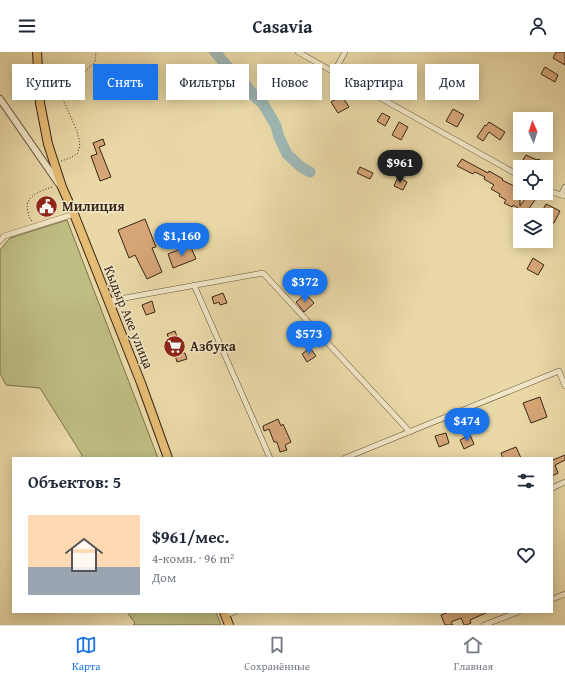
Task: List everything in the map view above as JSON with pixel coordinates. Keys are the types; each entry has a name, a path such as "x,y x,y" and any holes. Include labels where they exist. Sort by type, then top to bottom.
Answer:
{"highway":[{"name":"Кыдыр Аке улица","path":"37,52 38,64"},
{"name":"Кыдыр Аке улица","path":"41,100 48,144 60,186 74,214 141,383 168,457"},
{"path":"225,614 229,625"}],"street":[{"path":"298,52 330,70"},
{"path":"338,64 345,52"},
{"path":"0,99 60,186"},
{"path":"384,100 513,172"},
{"path":"553,192 563,195 565,187"},
{"path":"0,241 4,236 74,214"},
{"path":"108,301 263,273 410,432"},
{"path":"194,285 270,457"},
{"path":"348,457 558,371 565,386"},
{"path":"553,488 565,482"},
{"path":"553,599 565,594"},
{"path":"484,625 515,613"}],"path":[{"path":"85,72 95,62 96,52"},
{"path":"54,164 70,158 78,153 80,143 77,131 63,100"},
{"path":"37,225 29,218 26,208 30,198 37,192 60,186"}],"shaded area":[{"path":"67,220 158,457 81,457 82,455 40,388 6,385 0,373 0,250 10,238"},
{"path":"128,613 216,613 221,625 133,625 135,623"}],"building":[{"path":"556,52 565,52 565,65 553,58"},
{"path":"545,67 558,75 555,82 541,74"},
{"path":"335,100 345,100 349,107 338,113 331,102"},
{"path":"453,109 464,115 457,127 446,121"},
{"path":"382,113 390,117 385,126 377,121"},
{"path":"399,122 408,127 401,140 392,135"},
{"path":"489,122 505,132 500,140 489,132 483,141 477,137 485,125 486,126"},
{"path":"103,139 105,145 99,147 111,177 100,181 91,156 97,154 93,143"},
{"path":"526,155 537,160 523,160"},
{"path":"462,159 503,179 502,180 513,186 513,200 520,200 520,206 524,200 535,200 529,208 518,208 513,205 512,207 504,203 506,200 499,196 500,194 491,189 494,185 484,179 485,177 475,172 473,174 457,166"},
{"path":"360,167 373,173 370,179 357,173"},
{"path":"398,177 407,182 403,190 394,186"},
{"path":"546,204 560,211 554,223 553,208 544,208"},
{"path":"145,219 156,247 152,248 162,272 147,279 135,255 129,258 118,230"},
{"path":"190,245 196,259 173,268 168,254"},
{"path":"533,258 544,265 538,275 527,269"},
{"path":"223,293 227,303 220,305 219,302 214,304 212,297"},
{"path":"306,294 314,303 304,312 296,302"},
{"path":"152,301 155,312 146,315 142,305"},
{"path":"175,331 183,353 185,353 187,359 177,362 167,334"},
{"path":"310,348 316,356 307,362 302,354"},
{"path":"540,397 547,417 531,423 523,403"},
{"path":"483,418 486,427 476,431 472,422"},
{"path":"278,419 281,426 283,424 291,442 285,445 287,450 280,452 277,442 274,442 269,429 264,431 263,426"},
{"path":"446,433 449,443 439,447 435,436"},
{"path":"470,435 474,444 464,449 460,440"},
{"path":"516,447 521,457 503,457 501,453"},
{"path":"565,455 565,460 555,465 558,473 553,476 553,460"},
{"path":"446,613 486,613 470,620 471,623 466,625 464,625 461,618 451,622 453,625 445,625 441,615"}],"waterway":[{"path":"215,52 263,104 276,126 279,137 287,154 301,167 310,172"}],"place":[{"name":"Милиция","path":"46,206"},
{"name":"Азбука","path":"175,346"}]}
